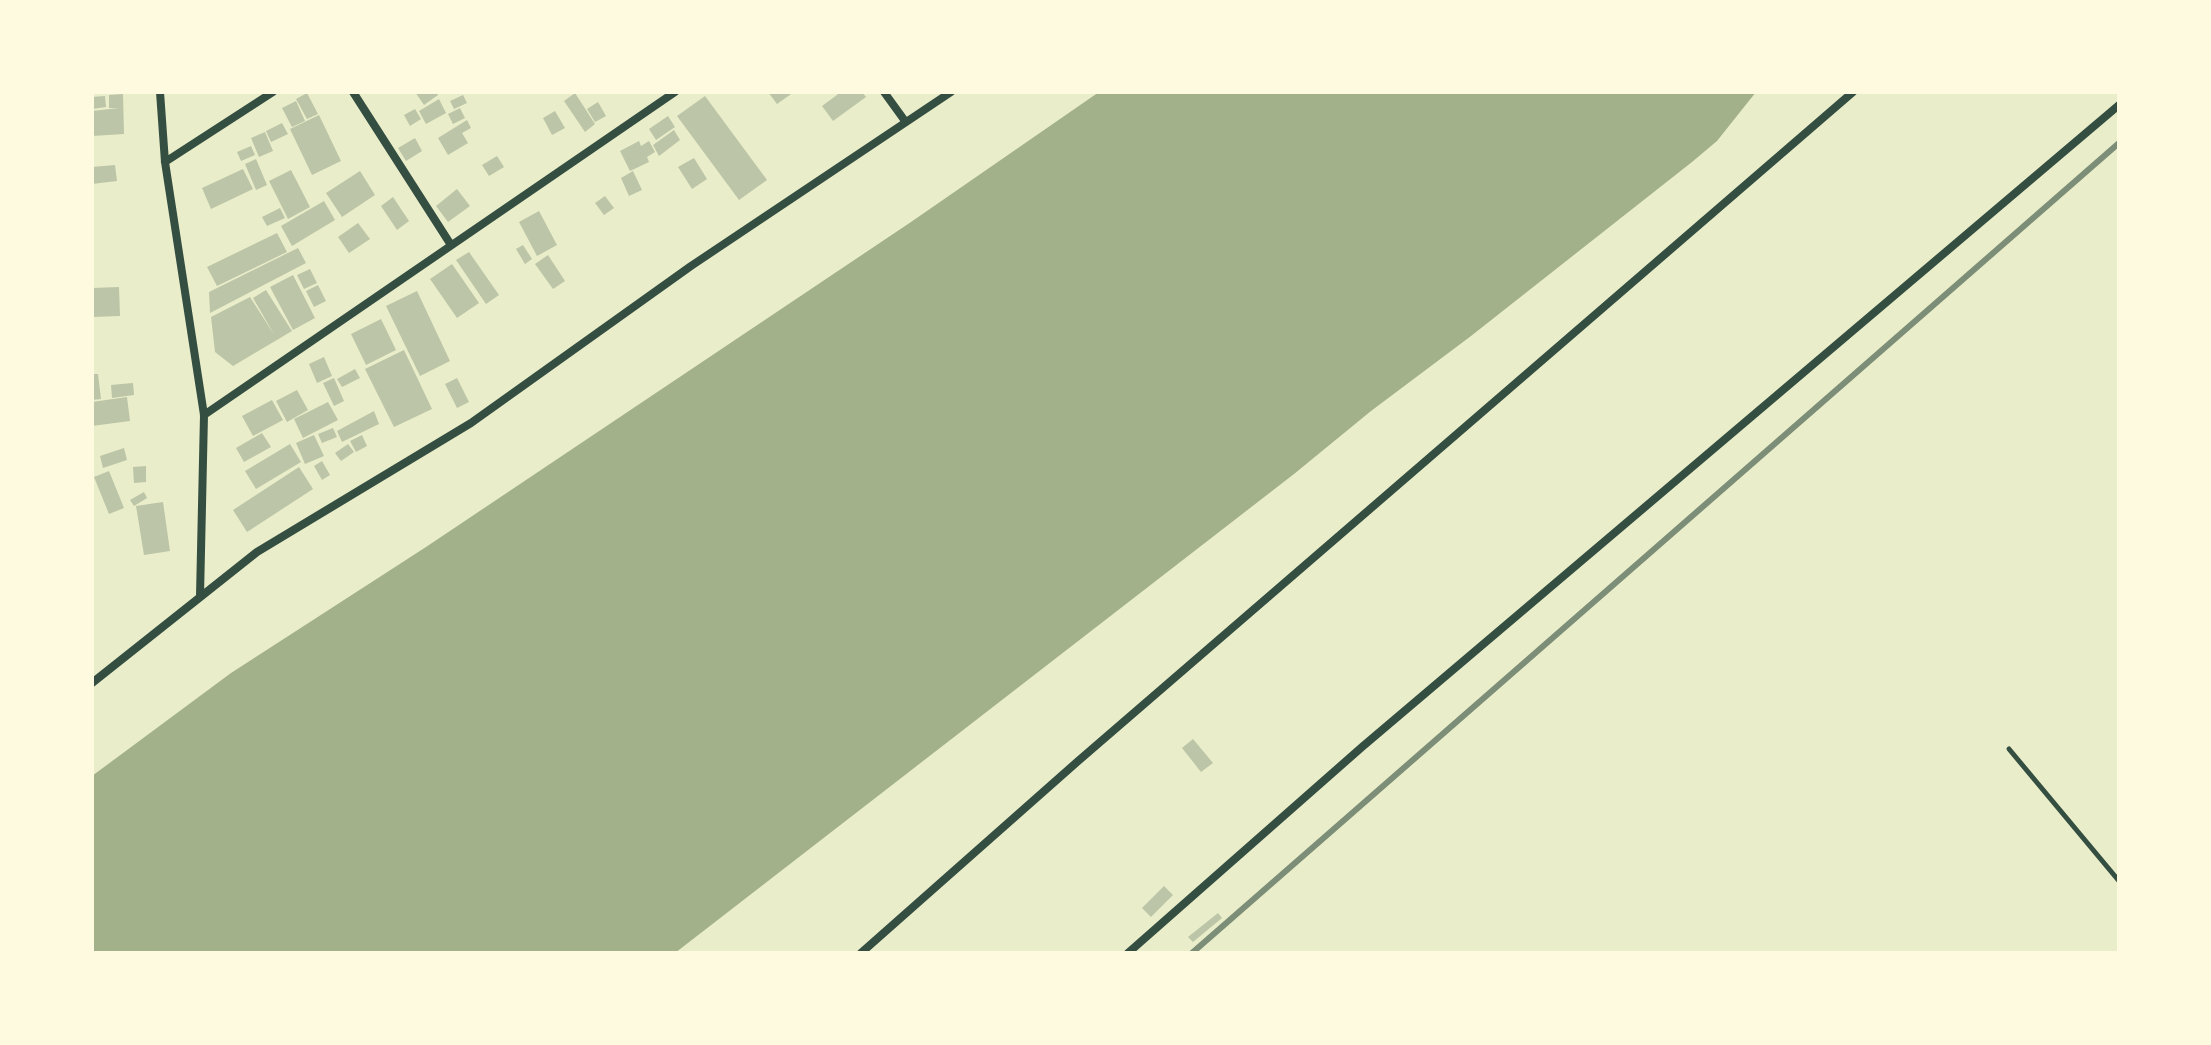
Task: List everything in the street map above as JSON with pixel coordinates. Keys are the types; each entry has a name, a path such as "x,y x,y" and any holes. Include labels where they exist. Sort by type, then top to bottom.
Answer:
{"street":[{"path":"160,92 165,162 204,415 200,596"},
{"path":"165,162 273,92"},
{"path":"353,92 451,245"},
{"path":"204,415 675,92"},
{"path":"884,92 905,121"},
{"path":"92,683 257,552 471,423 691,266 951,92"},
{"path":"861,953 1077,762 1853,92"},
{"path":"1128,953 1362,747 2119,105"}],"lane":[{"path":"2009,749 2119,881"}],"shaded area":[{"path":"1099,92 1756,92 1717,141 1692,162 675,953 92,953 92,776 231,673 426,547 911,222"}],"building":[{"path":"415,92 437,92 438,95 424,105"},
{"path":"768,92 794,92 777,104"},
{"path":"841,92 862,92 866,97 833,121 822,106"},
{"path":"307,93 318,114 307,119 296,99"},
{"path":"575,93 595,124 585,132 564,101"},
{"path":"123,94 124,134 92,136 92,111 119,108 109,108 109,95"},
{"path":"463,95 467,103 454,109 450,101"},
{"path":"105,96 106,107 92,109 92,97"},
{"path":"705,96 767,180 739,200 677,116"},
{"path":"439,99 446,113 426,124 419,111"},
{"path":"296,101 305,121 292,127 282,108"},
{"path":"598,102 606,116 595,122 587,109"},
{"path":"460,108 465,118 453,124 448,114"},
{"path":"415,109 421,119 410,126 404,115"},
{"path":"555,111 565,128 552,135 543,118"},
{"path":"319,115 341,161 312,175 290,129"},
{"path":"668,116 675,127 656,140 649,129"},
{"path":"467,120 471,128 462,133 468,143 448,155 438,138"},
{"path":"282,123 288,134 271,142 266,131"},
{"path":"674,130 680,140 659,156 653,145"},
{"path":"265,132 273,151 259,157 251,138"},
{"path":"415,138 422,151 406,161 398,148"},
{"path":"639,141 641,146 649,141 655,152 647,157 649,162 630,171 620,151"},
{"path":"251,146 255,155 241,161 237,152"},
{"path":"497,156 504,167 489,176 482,165"},
{"path":"694,158 707,179 692,189 678,167"},
{"path":"256,159 267,185 256,190 245,164"},
{"path":"115,165 117,181 92,184 92,167"},
{"path":"243,169 253,189 211,209 202,188"},
{"path":"291,170 310,207 288,219 269,181"},
{"path":"360,171 375,195 342,217 326,193"},
{"path":"633,171 642,190 629,196 621,178"},
{"path":"457,189 470,206 448,222 436,206"},
{"path":"605,196 614,208 604,215 595,203"},
{"path":"393,197 409,221 397,230 381,206"},
{"path":"324,201 335,220 292,246 281,226"},
{"path":"280,208 285,218 267,226 262,217"},
{"path":"539,211 557,245 537,256 519,222"},
{"path":"358,223 370,239 349,253 338,237"},
{"path":"277,233 287,252 217,286 207,267"},
{"path":"523,245 532,259 525,264 516,249"},
{"path":"298,248 306,263 210,313 209,292"},
{"path":"469,252 499,295 486,304 456,260"},
{"path":"548,255 565,281 553,289 535,264"},
{"path":"452,264 479,303 457,318 430,279"},
{"path":"310,269 317,283 304,289 297,275"},
{"path":"293,275 315,318 293,330 270,287"},
{"path":"318,285 326,301 314,307 306,291"},
{"path":"119,287 120,316 92,317 92,288"},
{"path":"266,290 292,331 233,366 215,352 211,317 250,297 275,336 253,298"},
{"path":"417,291 450,361 420,376 386,306"},
{"path":"381,319 396,350 366,365 351,334"},
{"path":"404,350 432,409 394,427 365,369"},
{"path":"324,357 332,376 317,383 309,364"},
{"path":"355,369 360,378 342,387 337,379"},
{"path":"92,374 98,374 101,399 92,400"},
{"path":"334,378 344,401 334,406 323,383"},
{"path":"457,378 469,402 457,408 445,384"},
{"path":"133,383 134,395 112,398 111,385"},
{"path":"297,390 308,410 287,422 276,401"},
{"path":"127,397 130,421 92,426 92,402"},
{"path":"272,400 283,420 253,436 242,416"},
{"path":"328,402 338,420 303,438 294,419"},
{"path":"374,411 379,424 342,442 337,431"},
{"path":"333,428 337,437 322,443 318,434"},
{"path":"262,433 271,447 244,462 236,448"},
{"path":"314,435 324,456 305,464 296,443"},
{"path":"362,435 367,446 356,452 350,441"},
{"path":"290,444 301,462 256,489 245,471"},
{"path":"348,444 354,452 341,461 335,453"},
{"path":"124,448 127,460 103,468 100,456"},
{"path":"322,461 330,475 322,480 314,466"},
{"path":"146,466 146,482 134,483 133,467"},
{"path":"299,467 313,489 247,532 233,510"},
{"path":"109,471 124,508 109,514 94,477"},
{"path":"144,492 147,498 134,506 130,500"},
{"path":"163,502 170,551 144,555 136,506"},
{"path":"1193,739 1213,763 1201,772 1182,748"},
{"path":"1164,886 1173,895 1151,917 1142,908"},
{"path":"1218,913 1222,918 1193,942 1188,937"}],"railway":[{"path":"1192,953 2119,143"}]}
